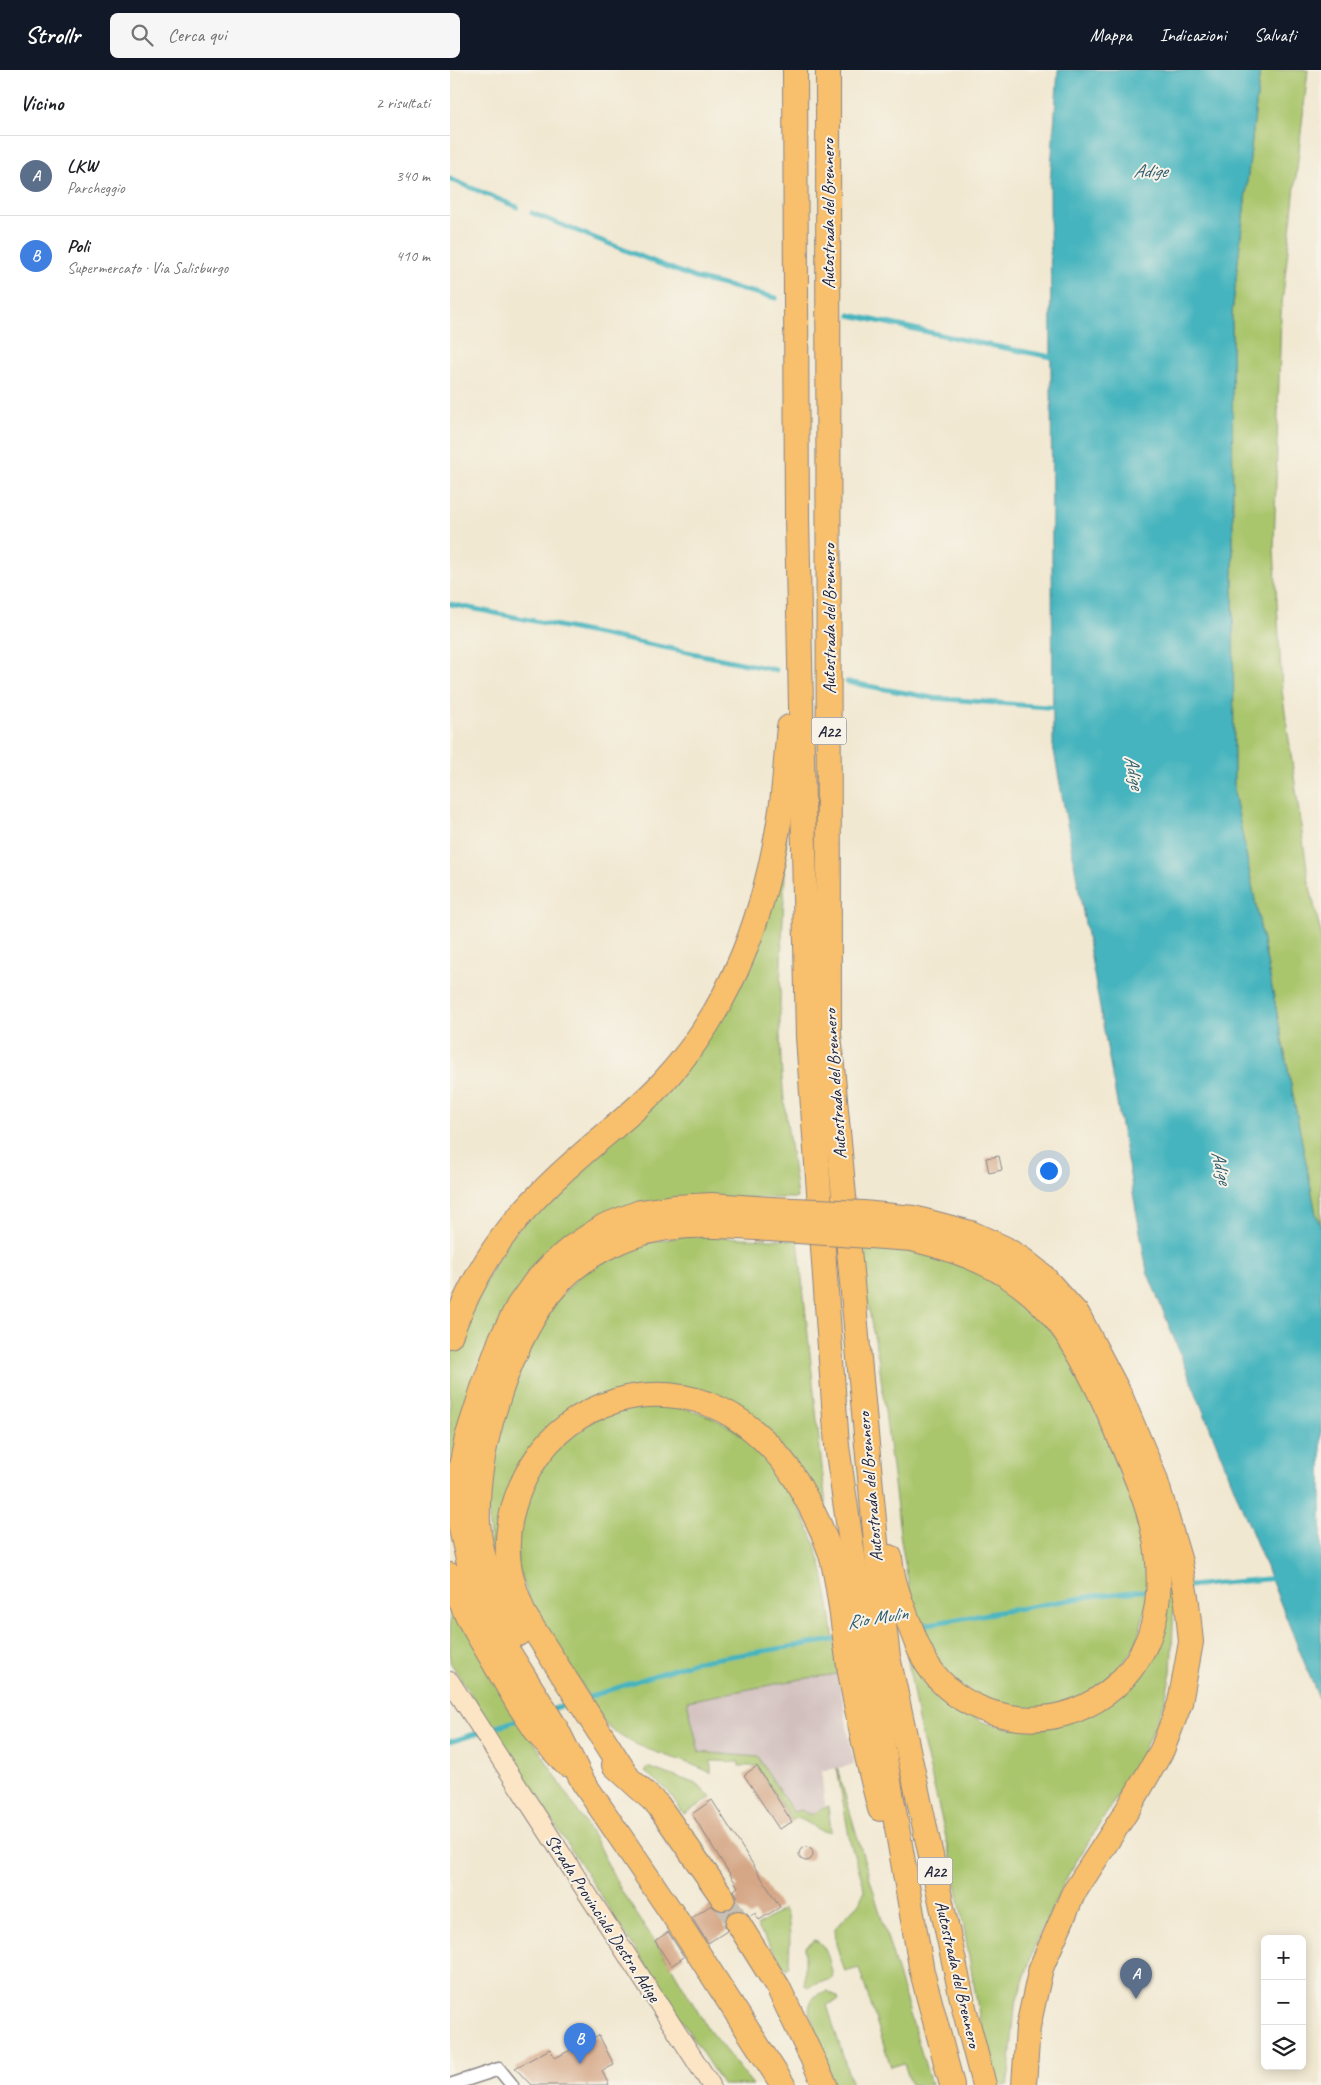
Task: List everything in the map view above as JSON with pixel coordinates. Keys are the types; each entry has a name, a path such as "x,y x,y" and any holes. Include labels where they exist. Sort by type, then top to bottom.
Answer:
{"highway":[{"name":"Autostrada del Brennero","path":"795,70 797,508 808,1037 837,1446 871,1610"},
{"name":"Autostrada del Brennero","path":"828,70 829,1034 861,1391 871,1610 868,1660 922,1972 952,2085"},
{"path":"450,1336 475,1278 511,1223 548,1185 665,1081 708,1024 736,974 760,910 781,810 800,629"},
{"path":"723,1898 658,1805 626,1774 591,1748 538,1686 488,1619 474,1586 459,1520 460,1470 467,1438 482,1388 501,1339 518,1306 535,1282 572,1247 604,1226 640,1212 674,1207 712,1205 770,1219 863,1212 913,1228 971,1233 1004,1248 1042,1275 1078,1315 1104,1362 1137,1431 1156,1478 1169,1564 1187,1603 1191,1642 1180,1703 1162,1750 1128,1809 1072,1894 1041,1968 1028,2028 1024,2085"},
{"path":"783,2085 680,1925 583,1782 539,1735 538,1686 524,1614 513,1586 508,1557 508,1541 514,1504 524,1477 538,1453 552,1438 574,1420 596,1406 638,1396 666,1395 697,1400 743,1423 776,1452 796,1480 818,1525 832,1560 871,1610 919,1649 927,1664 938,1677 960,1697 978,1708 1015,1718 1036,1719 1063,1715 1089,1705 1106,1694 1131,1670 1144,1648 1169,1564"},
{"path":"450,1575 467,1616 538,1686"},
{"path":"868,1660 871,1610"},
{"name":"Autostrada del Brennero","path":"868,1660 984,2085"},
{"path":"738,1923 778,1987 825,2085"}],"main road":[{"name":"Strada Provinciale Destra Adige","path":"450,1681 711,2085"}],"street":[{"path":"450,2085 499,2069 512,2085"}],"shaded area":[{"path":"838,1674 854,1765 821,1771 825,1806 810,1815 801,1810 793,1812 758,1757 699,1752 687,1701 801,1679"}],"green space":[{"path":"1260,70 1308,70 1281,313 1274,549 1282,690 1309,883 1321,934 1321,1226 1316,1214 1234,792 1232,314"},
{"path":"786,836 780,1033 784,1095 797,1198 749,1198 595,1221 450,1489 450,1359 458,1335 508,1239 682,1071"},
{"path":"687,1236 798,1240 828,1525 810,1492 684,1388 542,1437 504,1598 492,1565 486,1484 510,1393 545,1314 580,1275 637,1244"},
{"path":"878,1243 935,1252 1003,1281 1036,1312 1064,1345 1086,1386 1146,1535 1149,1595 1135,1648 1117,1670 1080,1700 1021,1712 972,1696 936,1662 912,1603 901,1541 879,1362 858,1254"},
{"path":"663,1405 693,1411 721,1422 743,1436 762,1454 780,1476 807,1524 816,1548 828,1598 838,1674 801,1679 687,1701 699,1752 758,1757 793,1812 801,1810 810,1815 828,1806 831,1831 822,1831 801,1819 796,1818 792,1821 757,1766 739,1766 739,1762 711,1761 711,1773 643,1747 618,1734 606,1725 529,1599 517,1564 520,1520 532,1482 555,1451 591,1421 625,1408"},
{"path":"1165,1551 1174,1602 1171,1673 1164,1704 1139,1761 1068,1875 1037,1939 1015,2006 1008,2085 997,2085 980,2020 954,1871 918,1720 906,1649 923,1680 940,1697 983,1722 1012,1729 1131,1686"},
{"path":"450,1593 508,1700 596,1841 622,1892 671,1966 708,2029 753,2085 723,2085 450,1662"},
{"path":"647,1767 694,1783 712,1797 684,1814 668,1791 645,1772"},
{"path":"837,1768 931,2085 911,2085 904,2063 891,2067 859,1968 845,1972 836,1944 835,1928 859,1903 864,1892 850,1842"},
{"path":"784,1909 789,1922 790,1937 789,1967 786,1969 757,1926"},
{"path":"814,1940 822,1945 825,1950 833,1976 831,1980 818,1982 808,1987 805,1985 805,1947"},
{"path":"828,1991 838,1997 839,2000 827,2005 852,2085 834,2085 809,2010 811,2002 815,1997"}],"water":[{"name":"Adige","path":"1058,70 1260,70 1232,314 1234,792 1316,1214 1321,1226 1321,1704 1147,1271 1053,745 1050,183"}],"building":[{"path":"999,1156 1002,1170 989,1173 986,1158"},
{"path":"757,1766 792,1822 779,1829 744,1775"},
{"path":"712,1800 780,1907 759,1920 755,1913 750,1916 738,1909 731,1911 726,1917 724,1924 727,1931 708,1943 692,1918 711,1905 718,1911 730,1910 736,1903 737,1896 734,1890 738,1887 692,1814"},
{"path":"806,1847 811,1849 813,1854 811,1859 806,1861 801,1859 799,1854 801,1849"},
{"path":"668,1932 684,1957 671,1966 655,1941"},
{"path":"599,2035 614,2065 602,2071 609,2085 531,2085 515,2068 550,2049 555,2058"}],"waterway":[{"path":"450,179 517,207"},
{"path":"532,213 695,278 776,298"},
{"path":"850,315 1057,358"},
{"path":"450,604 776,670"},
{"path":"847,682 933,698 1059,708"},
{"name":"Rio Mulin","path":"1189,1586 1278,1578"},
{"name":"Rio Mulin","path":"917,1626 1093,1596 1151,1590"},
{"name":"Rio Mulin","path":"586,1698 694,1662 840,1639"},
{"name":"Rio Mulin","path":"553,1709 573,1702"},
{"name":"Rio Mulin","path":"450,1742 521,1719"}],"tunnel":[{"path":"723,1898 738,1923"}],"place":[{"name":"LKW","path":"1136,1999"},
{"name":"Poli","path":"580,2064"}]}
